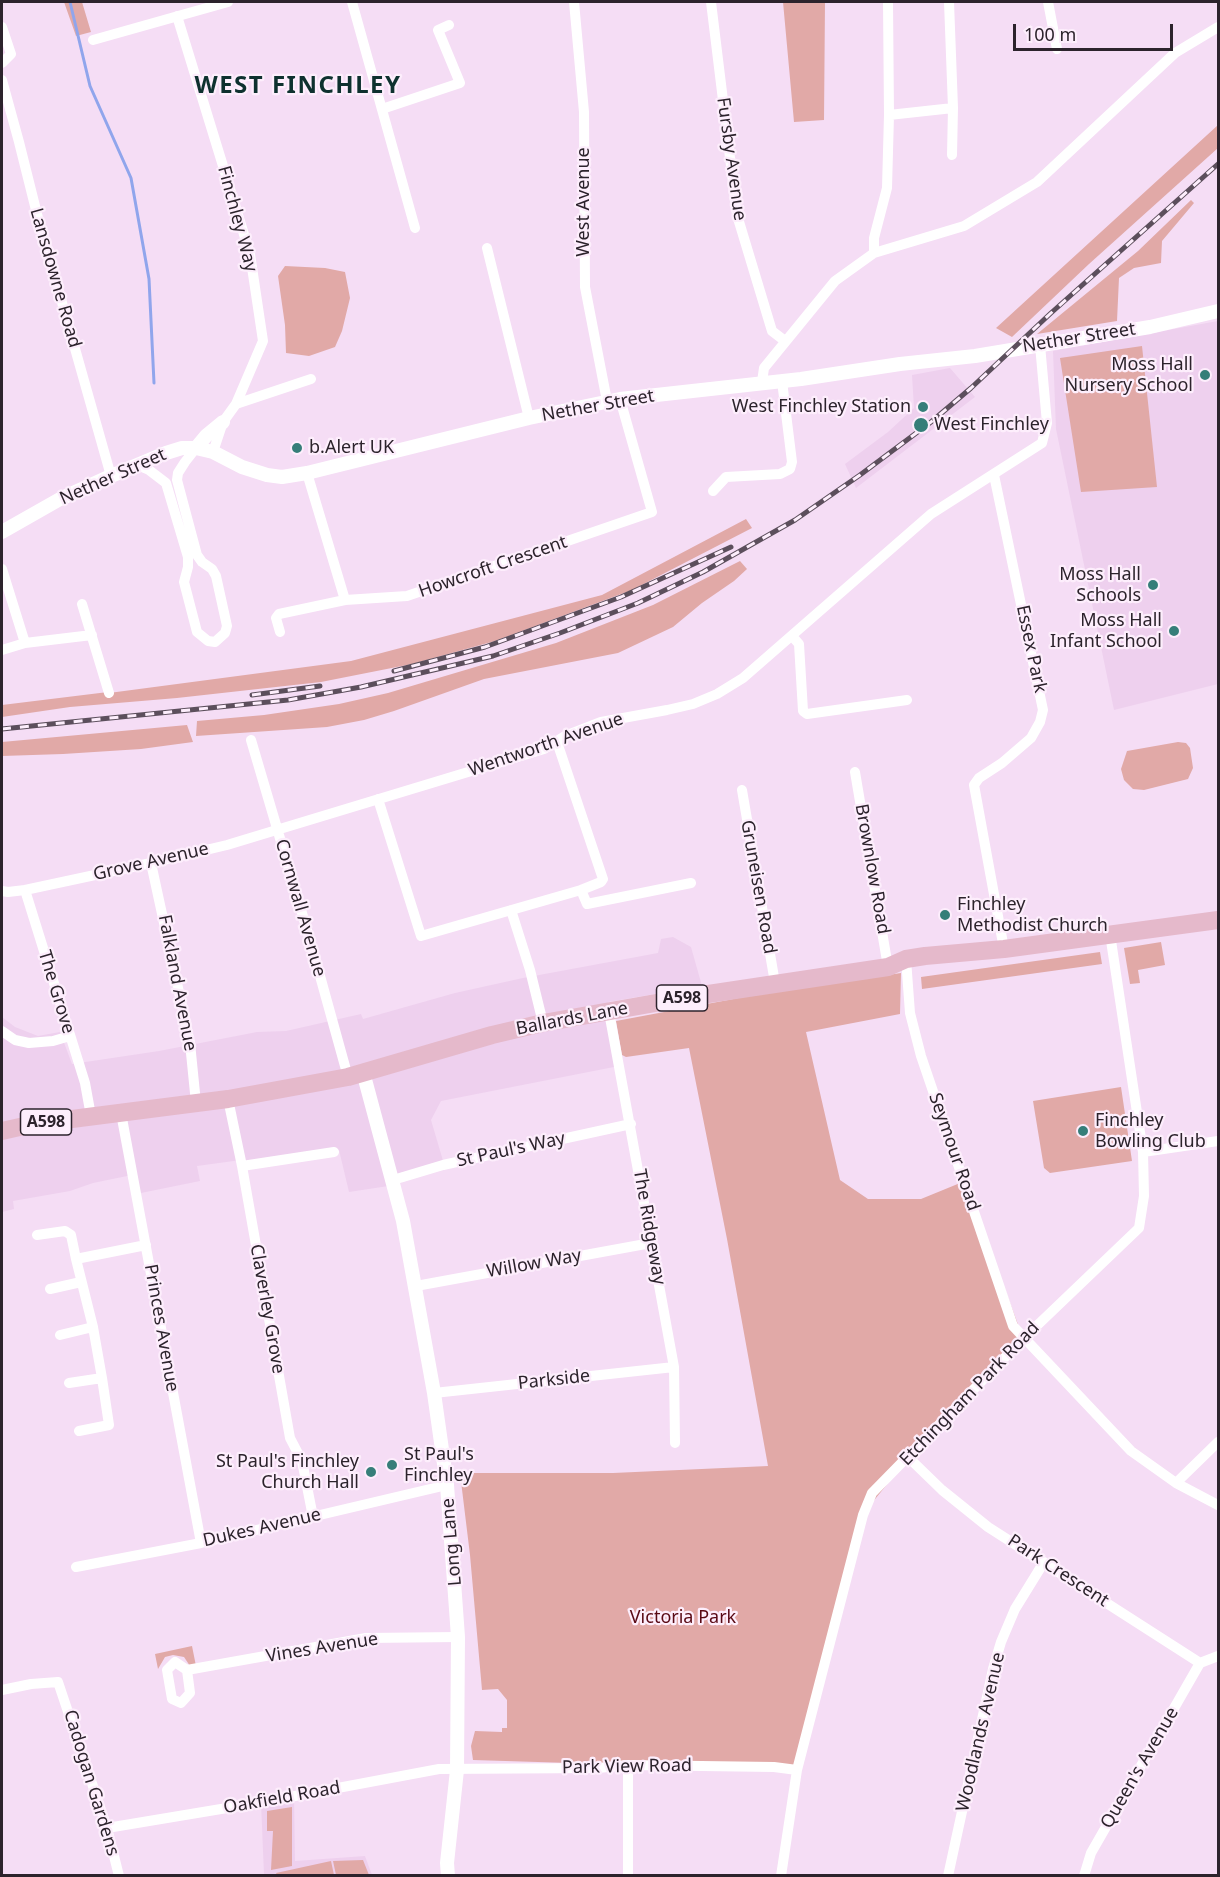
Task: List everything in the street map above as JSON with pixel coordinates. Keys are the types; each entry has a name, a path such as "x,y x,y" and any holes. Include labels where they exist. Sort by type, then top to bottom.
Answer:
{"main road":[{"name":"Ballards Lane","path":"2,1131 33,1124 228,1099 356,1074 492,1035 543,1023 775,983 888,967 906,959 1004,949 1218,920"}],"street":[{"path":"93,40 228,2"},
{"path":"352,2 415,228"},
{"name":"West Avenue","path":"574,2 584,112 585,287 614,400"},
{"name":"Fursby Avenue","path":"711,2 737,216 772,331 785,341"},
{"path":"874,253 874,238 887,188 890,115 888,2"},
{"path":"949,2 953,108 952,155"},
{"path":"1048,2 1057,49"},
{"name":"Finchley Way","path":"177,16 250,254 263,341 236,404 223,423 213,452"},
{"path":"382,109 460,83 438,30 449,25"},
{"path":"2,27 11,54 2,63"},
{"path":"762,382 764,368 835,281 874,253 964,226 1037,182 1174,53 1218,27"},
{"name":"Lansdowne Road","path":"2,80 37,214 111,476"},
{"path":"890,115 953,108"},
{"path":"487,248 529,418"},
{"name":"Nether Street","path":"2,532 60,500 111,476 182,448 213,452 242,467 282,477 614,400 975,356 1150,327 1218,311"},
{"path":"994,475 1042,443 1047,423 1035,346"},
{"path":"236,404 311,379"},
{"path":"713,491 726,477 780,474 790,469 792,462 782,381"},
{"name":"Howcroft Crescent","path":"345,600 407,596 651,512 614,400"},
{"path":"137,465 149,470 166,483 188,557 184,582 197,632 208,641 215,642 225,633 227,626 216,576 197,555 177,480 184,462 206,436 223,423"},
{"path":"280,632 276,618 279,614 345,600 307,473"},
{"name":"Wentworth Avenue","path":"277,830 544,749 565,736 601,722 693,704 717,694 743,678 931,514 994,475"},
{"name":"Essex Park","path":"994,475 1043,710 1040,722 1031,738 1002,763 979,778 974,785 1004,949"},
{"path":"2,569 5,587 26,643"},
{"path":"82,604 109,693"},
{"path":"2,650 26,643 92,635"},
{"path":"792,636 799,644 803,711 807,714 907,700"},
{"name":"Cornwall Avenue","path":"251,740 312,947 356,1074"},
{"path":"378,800 421,936 581,890 603,879 557,742"},
{"name":"Brownlow Road","path":"855,772 888,967"},
{"name":"Gruneisen Road","path":"742,790 775,983"},
{"name":"Grove Avenue","path":"25,890 227,845 277,830"},
{"name":"Falkland Avenue","path":"151,863 190,1043 196,1103"},
{"path":"581,890 587,904 690,883"},
{"path":"2,891 25,890"},
{"name":"The Grove","path":"25,890 85,1083 90,1116"},
{"path":"511,910 531,970 543,1023"},
{"name":"Etchingham Park Road","path":"781,1875 797,1770 863,1515 872,1493 909,1458 1024,1338 1139,1228 1144,1196 1143,1152 1110,934"},
{"name":"Seymour Road","path":"906,959 910,1013 921,1056 1013,1326 1131,1451 1176,1483 1218,1505"},
{"name":"The Ridgeway","path":"609,1012 674,1367 675,1443"},
{"path":"2,1031 15,1040 29,1043 53,1041 70,1036"},
{"name":"Long Lane","path":"356,1074 393,1180 404,1221 434,1393 447,1485 458,1637 457,1770 447,1863 448,1875"},
{"name":"Claverley Grove","path":"228,1099 243,1166 290,1438 302,1461 313,1517"},
{"name":"Princes Avenue","path":"121,1113 201,1543"},
{"name":"St Paul's Way","path":"393,1180 442,1165 631,1124"},
{"path":"1143,1152 1218,1141"},
{"path":"243,1166 334,1152"},
{"path":"37,1235 65,1231 71,1235 93,1327 109,1425 80,1431"},
{"name":"Willow Way","path":"416,1286 651,1243"},
{"path":"75,1259 146,1245"},
{"path":"50,1289 81,1282"},
{"path":"60,1335 93,1327"},
{"name":"Parkside","path":"434,1393 674,1367"},
{"path":"69,1383 102,1378"},
{"path":"1176,1483 1218,1442"},
{"name":"Park Crescent","path":"909,1458 942,1490 988,1527 1200,1663"},
{"name":"Dukes Avenue","path":"76,1567 201,1543 447,1485"},
{"name":"Woodlands Avenue","path":"948,1875 993,1669 1001,1642 1015,1609 1044,1562"},
{"name":"Vines Avenue","path":"187,1670 366,1638 458,1637"},
{"path":"1200,1663 1218,1656"},
{"name":"Queen's Avenue","path":"1084,1875 1091,1853 1200,1663"},
{"name":"Cadogan Gardens","path":"2,1690 58,1682 107,1828 119,1875"},
{"path":"627,1875 628,1765"},
{"name":"Park View Road","path":"457,1770 598,1768 628,1765 774,1767 797,1770"},
{"name":"Oakfield Road","path":"107,1828 439,1769 457,1770"}],"shaded area":[{"name":"Moss Hall Schools","path":"1218,321 1218,684 1114,710 1056,429 1053,351"},
{"path":"950,368 975,397 856,488 845,464 888,432 914,408 912,375"},
{"path":"673,937 691,947 702,986 608,1002 619,1066 441,1101 431,1120 444,1164 395,1185 349,1192 339,1150 243,1166 241,1160 197,1166 200,1181 136,1194 132,1175 93,1183 70,1191 13,1201 14,1209 2,1212 2,1017 15,1027 38,1036 60,1032 72,1064 159,1051 257,1032 286,1031 361,1014 363,1019 455,993 658,953 661,939"},
{"path":"294,1796 295,1861 365,1856 372,1875 264,1875 261,1802"}],"green space":[{"path":"64,2 82,2 91,32 76,36"},
{"path":"783,2 825,2 824,120 794,122"},
{"path":"1218,125 1218,148 1012,337 996,328"},
{"path":"1191,200 1194,203 1162,241 1161,263 1134,268 1119,278 1117,321 1037,334 1138,251"},
{"path":"285,266 325,268 345,272 350,298 342,331 335,347 309,356 286,353 285,325 278,276"},
{"path":"1142,346 1157,487 1081,492 1060,358"},
{"path":"746,519 752,528 632,590 495,641 412,664 321,682 70,707 2,717 2,705 351,661 602,595"},
{"path":"740,561 747,569 673,627 618,653 484,679 364,720 327,727 196,736 197,721 264,715 339,704 388,693 556,643 653,605"},
{"path":"187,725 193,742 141,749 2,756 2,742"},
{"path":"1178,742 1186,743 1190,748 1193,768 1188,779 1144,790 1133,789 1124,780 1121,769 1127,751"},
{"path":"1161,942 1165,965 1138,970 1140,983 1130,984 1124,948"},
{"path":"1100,952 1102,964 922,989 921,977"},
{"name":"Victoria Park","path":"901,973 900,1014 806,1032 840,1180 868,1199 921,1199 965,1181 1023,1338 910,1456 863,1514 797,1770 473,1760 471,1746 475,1731 502,1732 502,1728 507,1728 507,1700 498,1689 482,1690 460,1473 613,1473 768,1466 727,1239 689,1048 626,1057 622,1055 616,1021 744,997"},
{"name":"Finchley Bowling Club","path":"1121,1087 1132,1161 1050,1173 1044,1168 1033,1101"},
{"path":"192,1646 196,1666 190,1666 184,1657 173,1655 165,1657 158,1669 155,1654"},
{"path":"292,1807 292,1866 271,1870 273,1831 267,1831 267,1811"},
{"path":"363,1860 369,1875 336,1875 333,1861"},
{"path":"331,1861 334,1875 277,1875 276,1873"}],"waterway":[{"path":"70,2 90,86 131,178 149,279 154,383"}],"railway":[{"path":"2,729 288,700 361,687 493,656 638,603 703,572 795,520 931,422 1218,164"},
{"path":"394,671 485,647 621,597 731,547"},
{"path":"252,695 320,686"}],"place":[{"name":"Moss Hall Nursery School","path":"1205,375"},
{"name":"West Finchley Station","path":"923,407"},
{"name":"West Finchley","path":"921,425"},
{"name":"b.Alert UK","path":"297,448"},
{"name":"Moss Hall Schools","path":"1153,585"},
{"name":"Moss Hall Infant School","path":"1174,631"},
{"name":"Finchley Methodist Church","path":"945,915"},
{"name":"Finchley Bowling Club","path":"1083,1131"},
{"name":"St Paul's Finchley","path":"392,1465"},
{"name":"St Paul's Finchley Church Hall","path":"371,1472"}],"district":[{"name":"WEST FINCHLEY","path":"298,86"}]}
